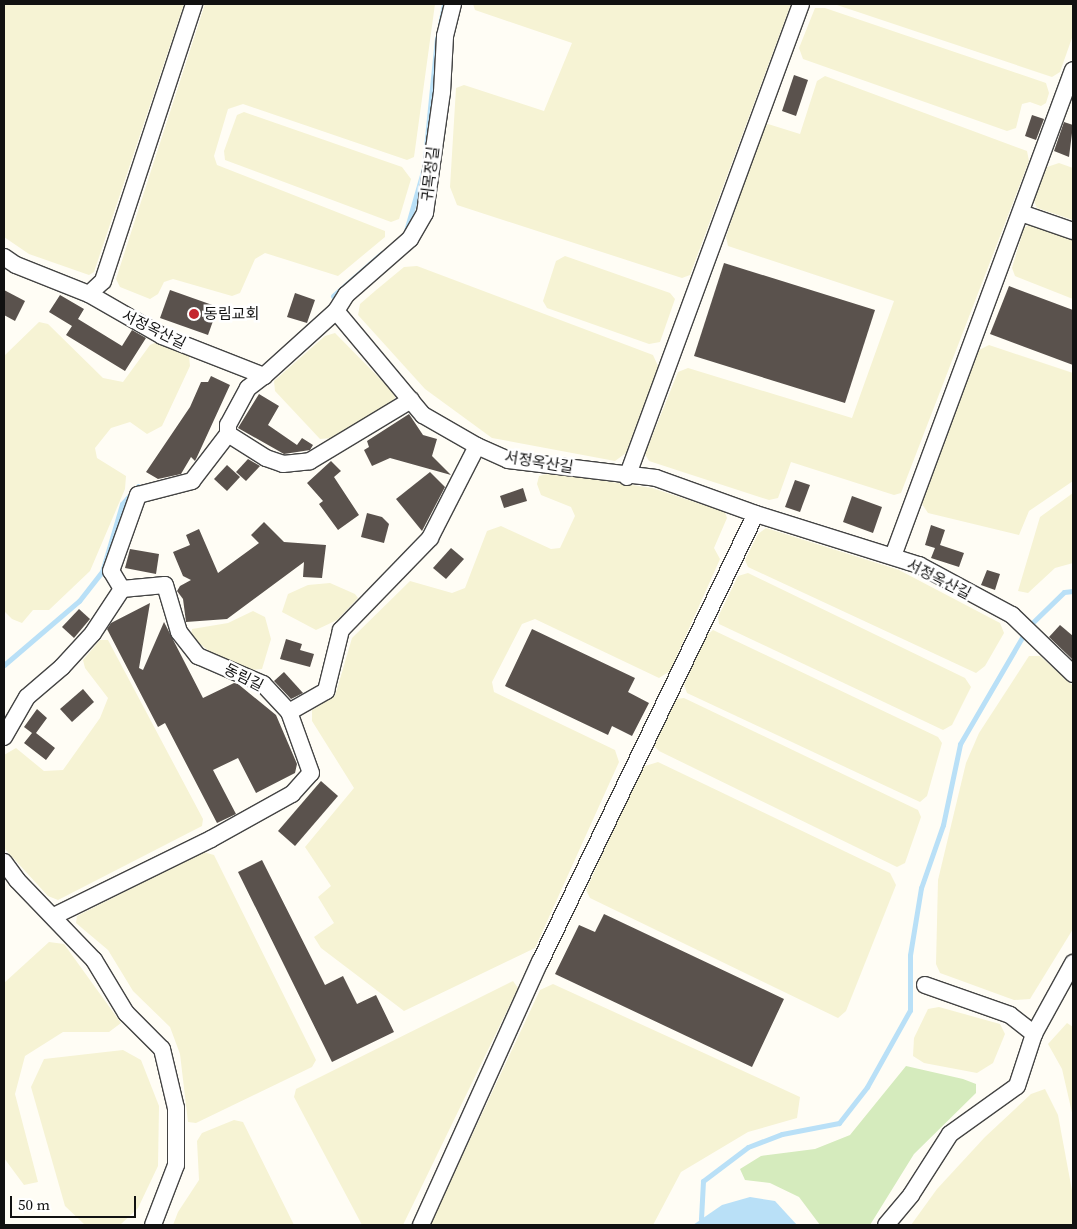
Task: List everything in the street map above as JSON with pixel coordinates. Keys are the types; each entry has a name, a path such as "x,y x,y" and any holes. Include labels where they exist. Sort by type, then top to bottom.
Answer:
{"lane":[{"path":"89,294 103,281 194,4"},
{"name":"귀목정길","path":"336,310 346,294 410,239 425,213 442,92 445,36 453,4"},
{"path":"627,476 801,4"},
{"path":"892,556 1073,70"},
{"path":"1021,213 1073,231"},
{"name":"서정옥산길","path":"4,257 16,265 89,294 162,336 264,376"},
{"path":"4,737 27,698 93,633 122,589 111,571 138,495 192,481 228,434 228,425 248,388 264,376 336,310"},
{"name":"서정옥산길","path":"336,310 423,415 477,446 508,460 627,476 656,478 756,514 919,565 1012,615 1073,674"},
{"path":"228,434 266,458 283,464 310,461 411,400"},
{"path":"54,916 211,839 292,794 311,773 289,712 326,691 340,630 430,538 477,446"},
{"path":"420,1225 545,953 756,514"},
{"name":"동림길","path":"122,589 165,585 179,632 198,656 263,684 289,712"},
{"path":"4,862 17,880 54,916 94,960 126,1013 162,1049 176,1108 176,1165 153,1225"},
{"path":"886,1225 911,1196 950,1134 1017,1086 1034,1034 1073,964"},
{"path":"925,985 1010,1015 1034,1034"}],"shaded area":[{"path":"4,4 184,4 94,272 89,275 29,254 4,237"},
{"path":"205,4 435,4 414,157 407,160 243,104 228,109 214,156 217,165 385,231 385,237 338,276 265,253 255,259 240,293 232,296 173,279 164,282 158,294 150,299 120,287 116,279"},
{"path":"473,4 791,4 690,275 682,278 457,205 450,187 456,88 464,85 544,111 572,43 475,10"},
{"path":"834,4 1073,4 1073,35 1060,72 1052,77"},
{"path":"815,8 825,8 1046,83 1049,93 1046,103 1041,106 1030,102 1022,104 1016,128 1007,131 803,59 799,48"},
{"path":"825,76 1027,151 1029,161 901,493 894,495 791,462 778,498 769,500 649,461 645,454 678,372 688,368 852,418 894,301 728,246 726,237 762,129 768,124 800,134 817,81"},
{"path":"244,112 402,167 411,179 399,219 391,222 225,160 224,151 237,115"},
{"path":"1059,163 1073,168 1073,220 1037,208 1034,201 1047,167"},
{"path":"1030,224 1073,240 1073,299 1015,276 1012,268 1024,228"},
{"path":"565,256 670,293 675,299 660,342 649,344 547,308 543,301 556,261"},
{"path":"417,266 653,355 658,366 626,453 615,461 492,438 425,389 358,315 360,304 375,291 404,267"},
{"path":"39,322 48,324 103,378 123,382 150,345 157,342 189,355 190,366 162,426 147,434 130,422 111,428 95,448 97,458 126,476 125,489 90,571 49,610 33,610 22,623 12,619 4,611 4,356"},
{"path":"335,333 396,395 392,405 333,438 320,439 275,391 274,381 325,336"},
{"path":"989,345 1073,373 1073,481 1029,511 1019,535 928,513 922,504 979,350"},
{"path":"551,473 652,488 725,512 727,518 714,548 720,559 670,671 659,678 535,619 522,624 492,682 494,692 615,750 619,762 535,948 404,1011 321,948 314,937 334,923 318,897 331,886 305,847 354,788 312,721 312,710 335,696 352,638 410,581 452,593 465,588 487,531 501,526 551,549 560,548 575,516 571,507 541,495 537,484 539,476"},
{"path":"1073,493 1073,563 1055,568 1028,593 1018,591 1040,517"},
{"path":"766,528 899,570 1000,623 1004,633 985,666 976,673 748,567 745,560 758,534"},
{"path":"748,573 965,678 971,687 952,725 943,730 719,624 718,617 738,576"},
{"path":"330,583 355,594 358,598 337,620 316,630 282,612 288,594 308,585"},
{"path":"253,611 265,617 271,639 262,669 251,670 217,658 191,636 192,629 228,623"},
{"path":"713,630 938,737 942,743 927,796 920,802 687,693 684,685 706,636"},
{"path":"100,640 108,640 203,819 202,826 58,900 48,896 4,848 4,755 16,748 44,771 63,770 100,718 108,698 85,668 83,660"},
{"path":"1029,656 1040,656 1073,686 1073,929 1030,999 1014,1000 940,973 936,964 938,880 966,763 979,733"},
{"path":"684,698 918,810 921,817 905,863 897,867 659,751 654,746 676,699"},
{"path":"658,762 890,873 896,885 846,1011 838,1018 590,898 586,890 642,767"},
{"path":"203,852 214,855 316,1060 312,1067 196,1123 188,1122 180,1054 170,1027 133,991 108,950 76,923 77,916"},
{"path":"49,942 64,944 121,1023 109,1032 63,1032 25,1056 15,1094 38,1182 24,1185 4,1158 4,983"},
{"path":"513,981 518,988 403,1225 362,1225 294,1097 296,1089"},
{"path":"553,984 800,1097 797,1118 748,1132 681,1172 653,1225 430,1225 540,990"},
{"path":"939,1007 1000,1024 1005,1034 993,1063 977,1073 924,1063 913,1056 914,1038 928,1009"},
{"path":"1067,1023 1073,1027 1073,1117 1062,1069 1048,1044"},
{"path":"123,1050 141,1060 159,1106 158,1166 138,1208 120,1225 84,1224 65,1206 31,1087 44,1059"},
{"path":"1045,1089 1058,1115 1073,1196 1073,1225 911,1225 937,1189 985,1137 1031,1094"},
{"path":"234,1120 243,1122 294,1225 173,1225 178,1212 199,1180 197,1141 202,1133"}],"green space":[{"path":"906,1066 963,1079 976,1084 976,1093 914,1154 870,1225 820,1225 799,1197 770,1183 745,1180 740,1169 761,1156 815,1149 850,1135"}],"water":[{"path":"750,1197 775,1201 797,1225 693,1225 722,1205"}],"building":[{"path":"794,75 808,80 796,116 782,111"},
{"path":"1032,115 1044,119 1036,140 1025,136"},
{"path":"1064,122 1073,125 1069,157 1054,151"},
{"path":"724,263 875,310 845,403 694,356"},
{"path":"1009,286 1073,310 1073,365 990,334"},
{"path":"4,290 25,301 15,321 4,315"},
{"name":"동림교회","path":"170,290 218,307 208,335 160,318"},
{"path":"295,293 315,300 307,323 287,317"},
{"path":"60,295 84,309 78,319 122,346 132,330 146,338 125,371 66,335 72,326 49,312"},
{"path":"211,376 230,385 195,461 191,457 181,474 158,479 146,472 190,407 201,382 208,382"},
{"path":"259,394 279,406 268,425 297,445 302,438 313,445 310,450 284,454 238,428"},
{"path":"409,414 423,435 437,439 432,456 451,475 390,458 372,466 364,450 369,447 367,441"},
{"path":"248,459 260,466 246,481 236,472"},
{"path":"331,461 341,471 334,477 359,515 338,530 319,504 323,501 307,483"},
{"path":"227,465 240,477 227,491 214,479"},
{"path":"430,472 445,487 422,531 396,499"},
{"path":"795,480 810,485 800,512 785,507"},
{"path":"523,488 527,501 504,508 500,496"},
{"path":"852,496 882,507 873,533 843,522"},
{"path":"367,513 382,517 389,524 384,543 361,537"},
{"path":"264,522 284,542 326,545 322,578 303,577 304,562 227,619 186,622 183,599 177,591 180,586 191,580 183,576 173,552 190,545 186,535 199,529 218,573 259,543 251,535"},
{"path":"931,525 945,530 940,545 964,553 959,567 931,558 935,548 925,545"},
{"path":"451,548 464,559 446,579 433,568"},
{"path":"130,549 159,554 156,574 125,568"},
{"path":"987,570 1000,574 995,590 981,585"},
{"path":"150,603 139,668 143,670 164,622 203,698 234,683 238,684 276,715 297,764 295,773 256,793 238,758 213,770 236,814 217,823 165,723 158,727 107,629 111,623"},
{"path":"79,609 90,619 74,638 62,627"},
{"path":"1060,625 1073,636 1073,660 1049,637"},
{"path":"532,629 635,678 628,692 649,703 632,736 612,726 608,735 505,686"},
{"path":"286,639 302,644 300,650 314,654 310,667 280,659"},
{"path":"284,672 303,693 291,699 274,681"},
{"path":"83,689 94,702 72,722 60,709"},
{"path":"37,709 47,718 36,733 55,748 46,760 24,743 32,733 24,727"},
{"path":"321,781 338,796 295,846 278,831"},
{"path":"262,860 325,985 343,976 357,1004 376,995 394,1032 332,1062 238,872"},
{"path":"604,914 784,999 752,1067 555,974 579,925 595,932"}],"waterway":[{"path":"440,25 444,4"},
{"path":"406,231 424,168 437,38"},
{"path":"333,296 382,253"},
{"path":"4,665 79,601 102,572 122,504 138,486"},
{"path":"701,1219 703,1181 748,1147 782,1134 839,1123 867,1087 910,1010 910,955 921,888 943,825 960,744 1028,627 1064,592 1073,591"}],"place":[{"name":"동림교회","path":"194,314"}]}
